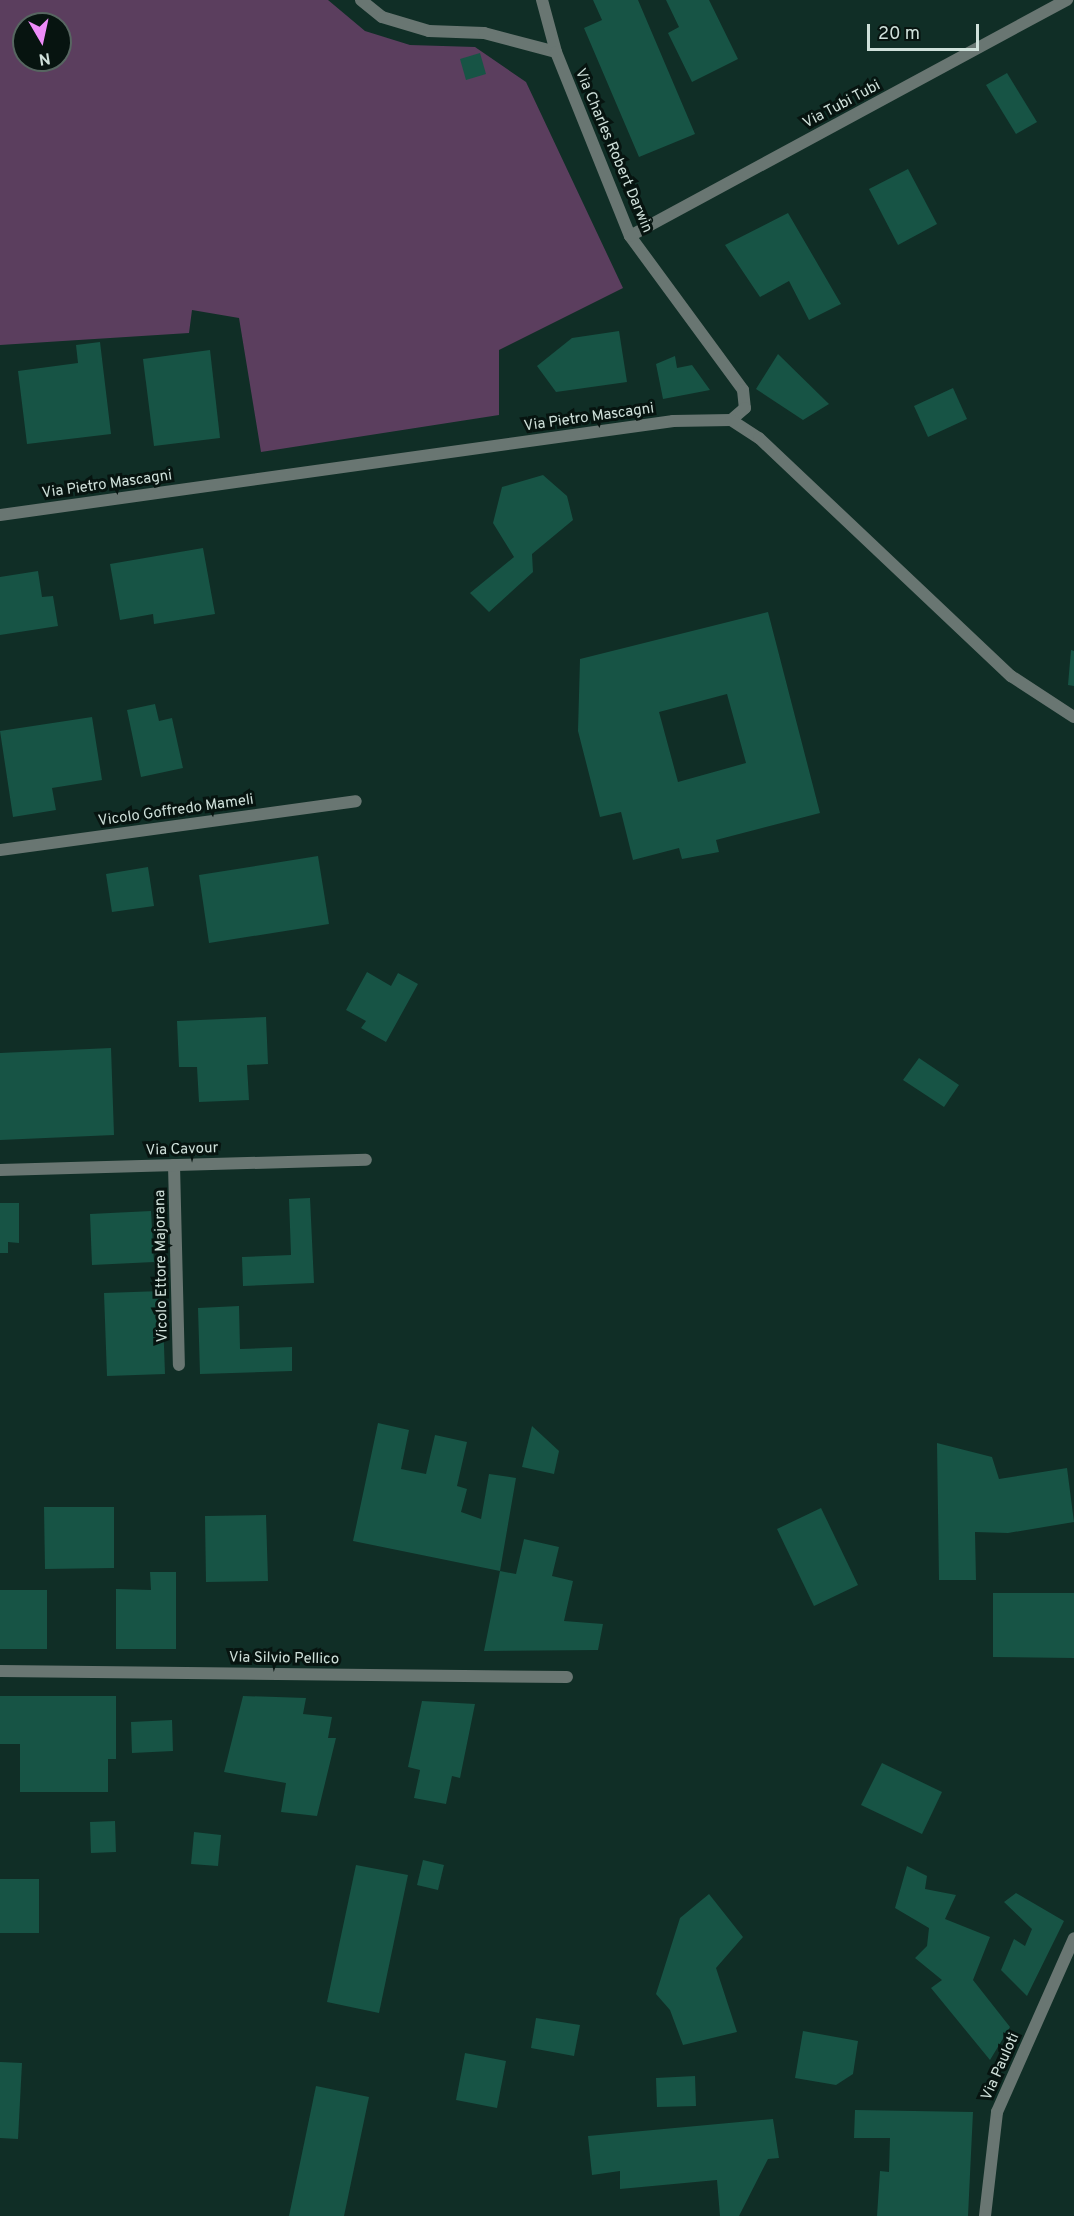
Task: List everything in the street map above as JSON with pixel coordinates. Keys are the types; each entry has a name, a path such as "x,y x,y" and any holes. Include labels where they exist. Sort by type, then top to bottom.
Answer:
{"street":[{"path":"361,0 382,17 429,31 484,33 556,52"},
{"name":"Via Charles Robert Darwin","path":"542,0 556,52 630,236 743,390 745,408 731,420"},
{"name":"Via Tubi Tubi","path":"630,236 1067,0"},
{"path":"731,420 759,438 1011,676 1074,717"},
{"name":"Via Pietro Mascagni","path":"0,515 673,421 731,420"},
{"name":"Vicolo Goffredo Mameli","path":"0,850 356,801"},
{"name":"Via Cavour","path":"0,1170 366,1160"},
{"name":"Vicolo Ettore Majorana","path":"174,1165 179,1365"},
{"name":"Via Silvio Pellico","path":"0,1671 567,1677"},
{"name":"Via Pauloti","path":"985,2216 997,2112 1074,1938"}],"shaded area":[{"path":"0,0 328,0 365,31 410,45 475,47 526,82 623,288 499,350 499,415 261,452 239,318 192,310 189,333 0,345"}],"building":[{"path":"593,0 638,0 695,134 639,157 584,28 602,20"},
{"path":"666,0 709,0 738,59 692,82 668,33 679,27"},
{"path":"480,53 486,74 466,80 460,59"},
{"path":"1007,73 1037,122 1016,134 986,85"},
{"path":"908,169 937,224 898,245 869,189"},
{"path":"788,213 841,304 809,320 789,281 760,297 725,245"},
{"path":"619,331 627,382 556,392 537,366 572,338"},
{"path":"100,342 111,434 27,444 18,371 78,363 76,345"},
{"path":"210,350 220,438 154,446 143,359"},
{"path":"778,354 829,404 803,420 756,389"},
{"path":"675,356 677,368 692,365 710,390 663,399 656,364"},
{"path":"953,388 967,419 928,437 914,406"},
{"path":"543,475 567,496 573,520 532,554 533,572 489,612 470,593 514,557 493,523 502,487"},
{"path":"203,548 215,614 154,624 153,614 120,620 110,564"},
{"path":"38,571 42,597 53,596 58,626 0,635 0,577"},
{"path":"768,612 820,813 716,840 719,852 682,859 679,848 633,860 621,812 600,817 578,731 580,659","holes":["727,694 746,763 678,782 659,712"]},
{"path":"1071,650 1074,651 1074,686 1068,685"},
{"path":"155,704 159,721 172,718 183,768 141,777 127,710"},
{"path":"92,717 102,780 52,788 56,810 13,817 0,731"},
{"path":"318,856 329,924 209,943 199,875"},
{"path":"148,867 154,906 112,912 106,874"},
{"path":"367,972 391,986 398,973 418,984 386,1042 361,1028 366,1021 346,1010"},
{"path":"266,1017 268,1064 247,1065 249,1100 199,1102 197,1067 179,1067 177,1021"},
{"path":"111,1048 114,1135 0,1140 0,1053"},
{"path":"919,1058 959,1085 944,1107 903,1080"},
{"path":"310,1198 314,1283 243,1286 242,1257 291,1255 289,1199"},
{"path":"0,1203 19,1203 19,1243 8,1242 8,1253 0,1253"},
{"path":"151,1211 154,1262 92,1265 90,1214"},
{"path":"162,1291 165,1374 107,1376 104,1293"},
{"path":"239,1306 240,1349 292,1347 292,1371 200,1374 198,1308"},
{"path":"378,1423 409,1430 401,1469 426,1474 435,1435 467,1442 457,1486 467,1489 461,1512 481,1519 489,1474 516,1478 500,1571 353,1541"},
{"path":"532,1426 559,1451 554,1474 522,1467"},
{"path":"937,1443 992,1457 999,1479 1067,1468 1074,1522 1008,1533 975,1532 976,1580 939,1580"},
{"path":"44,1507 114,1507 114,1568 45,1569"},
{"path":"821,1508 858,1585 814,1606 777,1529"},
{"path":"266,1515 268,1581 206,1582 205,1516"},
{"path":"524,1539 559,1547 552,1576 573,1581 564,1621 603,1624 598,1650 484,1651 500,1571 516,1574"},
{"path":"150,1572 176,1572 176,1649 116,1649 116,1589 151,1590"},
{"path":"0,1590 47,1590 47,1649 0,1649"},
{"path":"993,1593 1074,1593 1074,1658 993,1657"},
{"path":"0,1696 116,1696 116,1759 108,1759 108,1792 20,1792 20,1744 0,1744"},
{"path":"243,1696 306,1698 303,1714 332,1717 328,1738 336,1738 317,1816 281,1812 286,1783 224,1772"},
{"path":"422,1701 475,1704 460,1778 452,1776 446,1804 414,1798 420,1770 408,1767"},
{"path":"172,1720 173,1751 132,1753 131,1722"},
{"path":"882,1763 942,1792 922,1834 861,1805"},
{"path":"115,1821 116,1852 91,1853 90,1822"},
{"path":"194,1832 221,1835 218,1866 191,1864"},
{"path":"423,1860 444,1865 438,1890 417,1885"},
{"path":"356,1865 408,1875 379,2013 327,2002"},
{"path":"907,1866 927,1876 925,1889 956,1895 945,1919 990,1937 973,1980 1010,2027 990,2060 931,1988 942,1980 915,1958 927,1946 929,1928 895,1908"},
{"path":"0,1879 39,1879 39,1933 0,1933"},
{"path":"1016,1893 1064,1921 1027,1996 1001,1970 1014,1939 1025,1946 1032,1929 1004,1902"},
{"path":"709,1894 743,1937 716,1968 737,2032 683,2045 670,2010 656,1994 680,1918"},
{"path":"536,2018 580,2025 574,2056 531,2048"},
{"path":"803,2031 858,2041 853,2074 836,2085 795,2078"},
{"path":"465,2053 506,2061 497,2108 456,2100"},
{"path":"0,2062 22,2063 18,2139 0,2138"},
{"path":"695,2076 696,2106 657,2107 656,2078"},
{"path":"316,2086 369,2097 344,2216 289,2216"},
{"path":"855,2110 973,2112 968,2216 877,2216 880,2171 889,2172 890,2138 854,2138"},
{"path":"773,2119 779,2158 768,2159 739,2216 720,2216 717,2180 620,2189 620,2171 592,2175 588,2136"}]}
